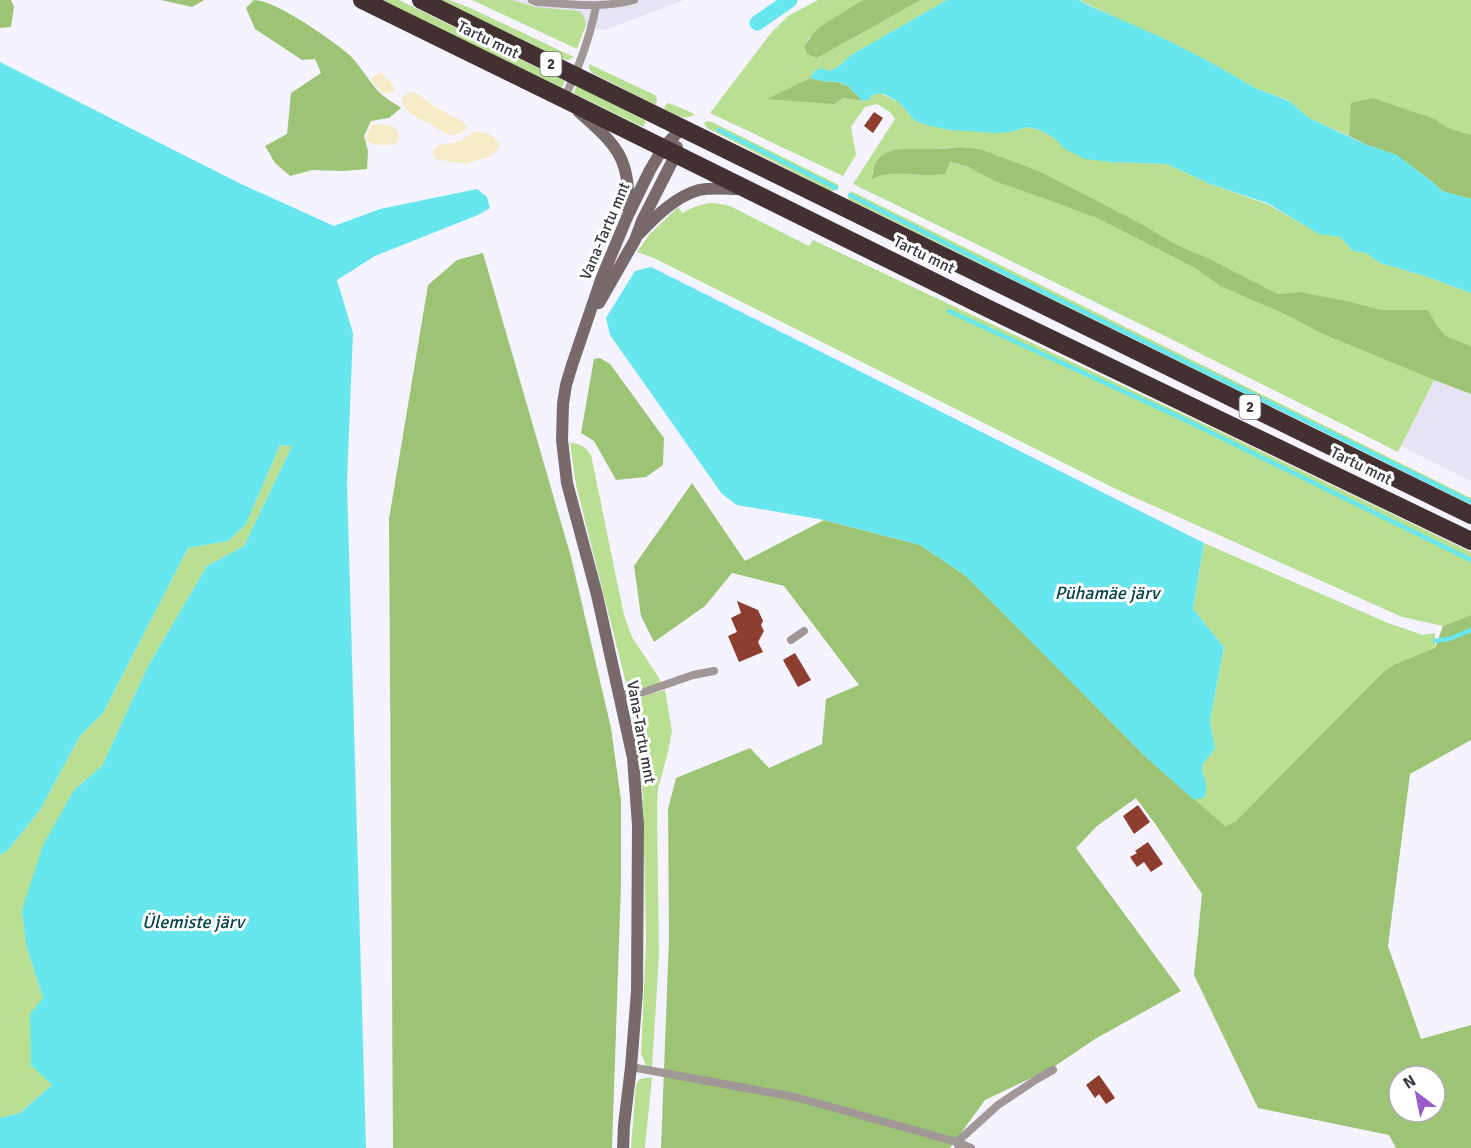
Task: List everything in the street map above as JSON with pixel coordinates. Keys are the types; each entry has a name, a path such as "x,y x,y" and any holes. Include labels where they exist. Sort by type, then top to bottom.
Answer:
{"highway":[{"name":"Tartu mnt","path":"362,0 989,309 1471,541"},
{"name":"Tartu mnt","path":"421,0 1471,516"}],"street":[{"path":"564,99 608,138 620,156 627,173 628,215"},
{"path":"669,151 681,129"},
{"name":"Vana-Tartu mnt","path":"622,1148 637,991 638,825 633,758 597,595 567,483 562,440 563,404 566,385 602,277 650,170 669,151"},
{"name":"Vana-Tartu mnt","path":"584,330 635,240 669,151"},
{"path":"635,240 650,223 683,197 699,190 745,189"}],"lane":[{"path":"532,0 596,6 634,0"},
{"path":"564,99 592,28 596,6"},
{"path":"791,640 804,631"},
{"path":"619,694 644,692 693,675 714,671"},
{"path":"631,1067 795,1097 971,1148"},
{"path":"958,1145 998,1105 1053,1070"}],"shaded area":[{"path":"483,0 684,0 605,30"},
{"path":"1434,380 1471,394 1471,481 1401,446"}],"green space":[{"path":"0,0 11,0 14,7 11,27 0,28"},
{"path":"161,0 204,0 192,7"},
{"path":"254,0 275,6 315,29 346,52 379,92 401,108 389,118 371,121 364,136 368,151 367,169 312,170 290,176 275,163 265,146 287,134 291,93 321,73 315,59 302,60 255,29 246,8"},
{"path":"381,0 399,0 565,81 562,88"},
{"path":"441,0 449,0 468,7 574,57 568,60 562,59"},
{"path":"472,0 512,0 535,7 579,11 584,16 586,25 577,49"},
{"path":"818,0 863,0 809,38 804,46 807,54 817,58 921,0 947,0 851,55 838,67 829,71 815,71 810,78 768,99 843,98 863,101 880,93 900,103 915,121 1010,132 1027,127 1040,130 1054,138 1065,149 1110,162 1167,164 1210,184 1267,204 1320,234 1340,237 1353,251 1366,253 1380,263 1471,293 1471,346 1446,336 1428,310 1382,310 1300,292 1278,294 1208,258 1177,245 1138,222 1041,172 980,149 960,147 934,149 872,171 872,179 890,174 944,174 949,162 967,167 1099,219 1193,267 1218,285 1291,317 1318,332 1434,380 1398,452 853,184 895,119 890,112 877,104 865,107 851,127 856,155 843,176 710,113 771,33 788,16"},
{"path":"863,0 921,0 817,58 807,54 804,46 818,28"},
{"path":"1079,0 1471,0 1471,135 1446,127 1434,119 1373,98 1361,104 1354,112 1349,136 1309,118 1288,100 1255,88 1213,64"},
{"path":"589,64 655,95 656,105 592,73"},
{"path":"810,78 838,82 848,86 863,101 843,98 834,104 767,99"},
{"path":"577,86 646,121 643,127 573,93"},
{"path":"1373,98 1435,119 1446,127 1471,135 1471,199 1442,191 1396,155 1349,136 1351,103"},
{"path":"669,103 695,114 687,117 676,115 664,109"},
{"path":"706,121 839,185 831,191 707,128 704,124"},
{"path":"960,147 980,149 1041,172 1138,222 1177,245 1208,258 1278,294 1300,292 1382,310 1428,310 1446,336 1471,346 1471,394 1318,332 1291,317 1220,286 1193,267 1099,219 997,182 968,167 950,162 945,174 890,174 872,179 878,159 892,150"},
{"path":"851,191 1471,498 1471,504 848,199"},
{"path":"708,203 730,206 809,246 813,240 1471,552 1471,615 1443,626 1402,617 1118,490 654,258 637,252 649,235 678,207 682,213"},
{"path":"483,253 571,557 611,728 621,800 621,884 612,1148 393,1148 389,519 428,285 457,260"},
{"path":"600,358 610,364 664,438 663,465 646,477 616,480 594,441 581,433 594,359"},
{"path":"570,443 582,446 591,455 624,615 632,637 660,683 635,688 626,683 576,485"},
{"path":"280,445 292,446 244,546 207,566 148,666 102,766 74,790 26,945 43,998 52,1085 20,1113 0,1118 0,855 8,850 40,810 80,736 103,713 188,548 228,541 246,524"},
{"path":"692,483 745,561 824,520 920,545 966,576 1147,758 1225,826 1235,822 1382,673 1395,664 1435,648 1443,626 1471,615 1471,740 1410,774 1388,946 1421,1039 1471,1025 1471,1148 1396,1148 1389,1135 1258,1108 1194,975 1202,894 1136,798 1097,826 1076,848 1181,991 1095,1039 1052,1068 985,1100 950,1148 661,1148 669,938 668,809 676,778 750,748 769,768 822,744 826,699 859,685 784,586 732,573 705,606 654,642 641,616 634,566"},
{"path":"1204,543 1388,623 1423,635 1435,633 1435,648 1395,664 1382,673 1235,822 1225,826 1193,799 1201,799 1206,783 1202,770 1203,764 1215,749 1210,721 1224,647 1193,609"},
{"path":"665,690 672,731 658,789 659,955 652,1068 646,1065 641,1054 646,942 643,797 631,703 634,699"},
{"path":"652,1077 645,1148 631,1148 636,1084 640,1079"}],"sand":[{"path":"380,72 395,87 392,93 382,92 371,80"},
{"path":"409,92 419,95 432,105 464,122 465,131 453,135 446,134 412,114 405,107 402,97"},
{"path":"376,124 393,126 400,136 396,144 380,145 366,140 371,126"},
{"path":"475,131 490,134 500,144 496,152 489,157 465,164 435,159 432,152 438,145 462,141"}],"water":[{"path":"947,0 1079,0 1163,38 1255,88 1289,101 1309,118 1367,145 1397,155 1442,191 1471,199 1471,293 1380,263 1366,253 1353,251 1340,237 1319,234 1267,203 1210,184 1167,164 1085,159 1065,149 1054,138 1040,130 1027,127 996,133 950,130 930,126 915,121 900,103 886,95 880,93 872,95 869,100 863,101 848,86 839,82 810,78 815,71 822,68 829,71 838,67 851,55"},
{"name":"Ülemiste järv","path":"0,62 239,183 334,226 380,209 477,189 487,197 490,208 478,215 375,256 337,280 353,333 347,482 366,1148 0,1148 0,1118 20,1113 52,1085 31,1065 30,1014 43,998 26,945 22,910 43,845 74,790 102,766 148,666 207,566 244,546 292,446 280,445 246,524 228,541 188,548 103,713 80,736 40,810 8,850 0,855"},
{"name":"Pühamäe järv","path":"651,267 1204,543 1193,609 1224,647 1210,721 1215,749 1203,764 1202,770 1206,783 1206,795 1201,799 1193,799 1147,758 966,576 920,545 824,520 737,505 722,494 610,335 606,318 635,271"}],"building":[{"path":"874,112 883,118 873,133 864,126"},
{"path":"737,601 758,610 764,631 758,642 763,652 739,662 728,636 737,632 731,618 741,613"},
{"path":"795,653 811,680 798,687 783,660"},
{"path":"1138,805 1150,822 1134,834 1123,816"},
{"path":"1148,842 1163,864 1151,872 1144,862 1137,867 1130,857"},
{"path":"1099,1075 1115,1098 1106,1104 1099,1094 1095,1098 1086,1085"}],"waterway":[{"path":"757,23 790,0"},
{"path":"719,130 836,188"},
{"path":"850,195 1471,502"},
{"path":"949,311 1177,416 1471,560"},
{"path":"1435,641 1449,639 1471,630"}]}
